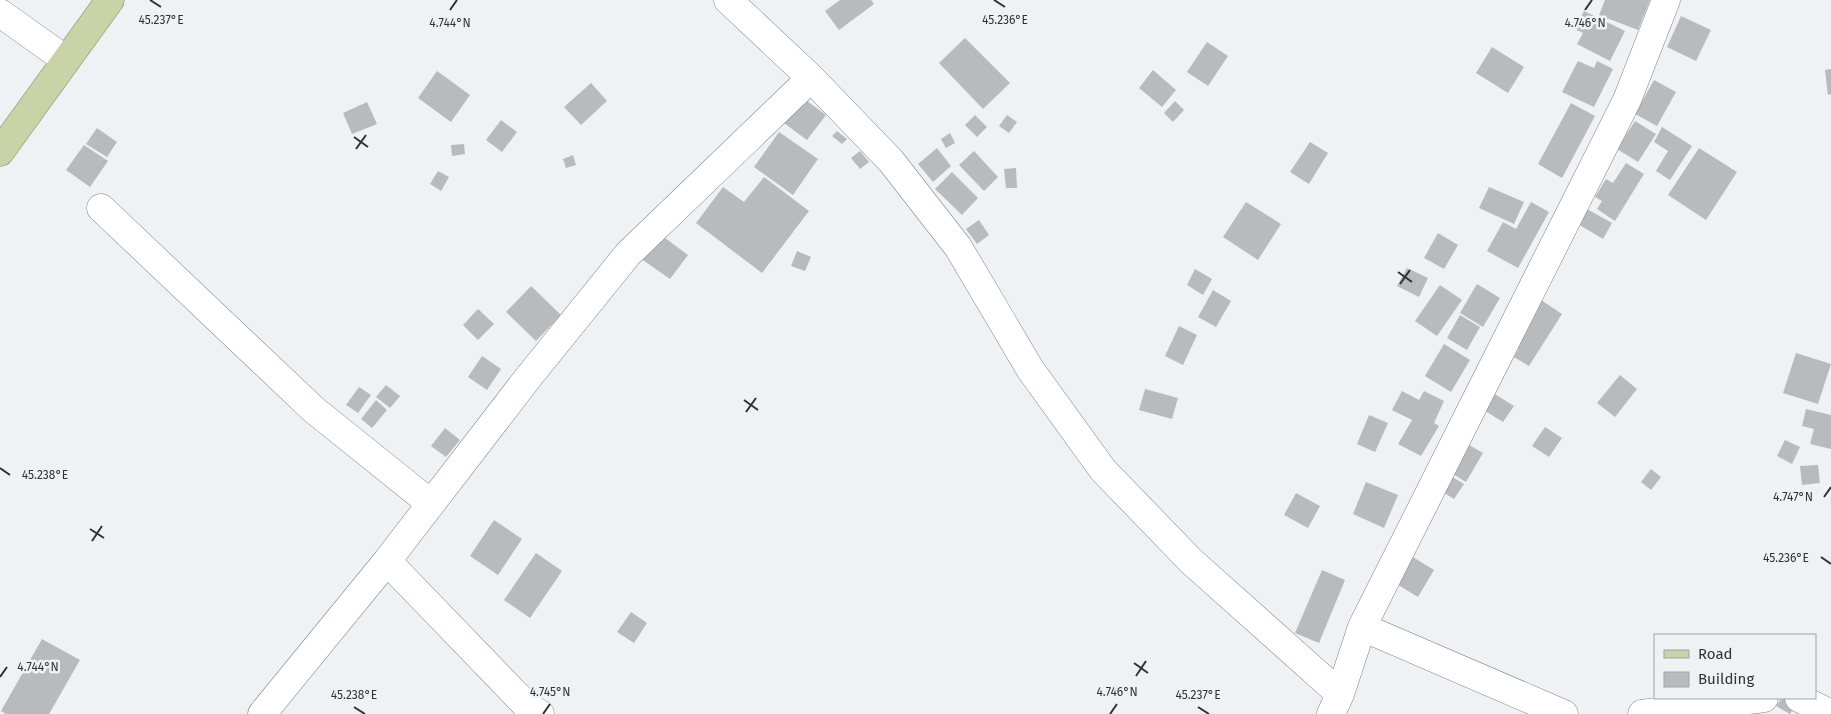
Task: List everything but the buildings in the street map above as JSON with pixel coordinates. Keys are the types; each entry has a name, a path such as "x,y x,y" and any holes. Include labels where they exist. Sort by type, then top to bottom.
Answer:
{"main road":[{"path":"0,152 110,0"}],"street":[{"path":"728,0 811,78 891,161 958,248 1030,369 1103,470 1191,561 1335,704 1362,627 1627,100 1666,0"},
{"path":"0,13 66,60"},
{"path":"262,714 387,561 527,379 628,254 811,78"},
{"path":"101,208 312,409 430,503"},
{"path":"387,561 527,706 540,714"},
{"path":"1362,627 1564,714"},
{"path":"1642,714 1756,699"},
{"path":"1801,699 1831,714"}]}
